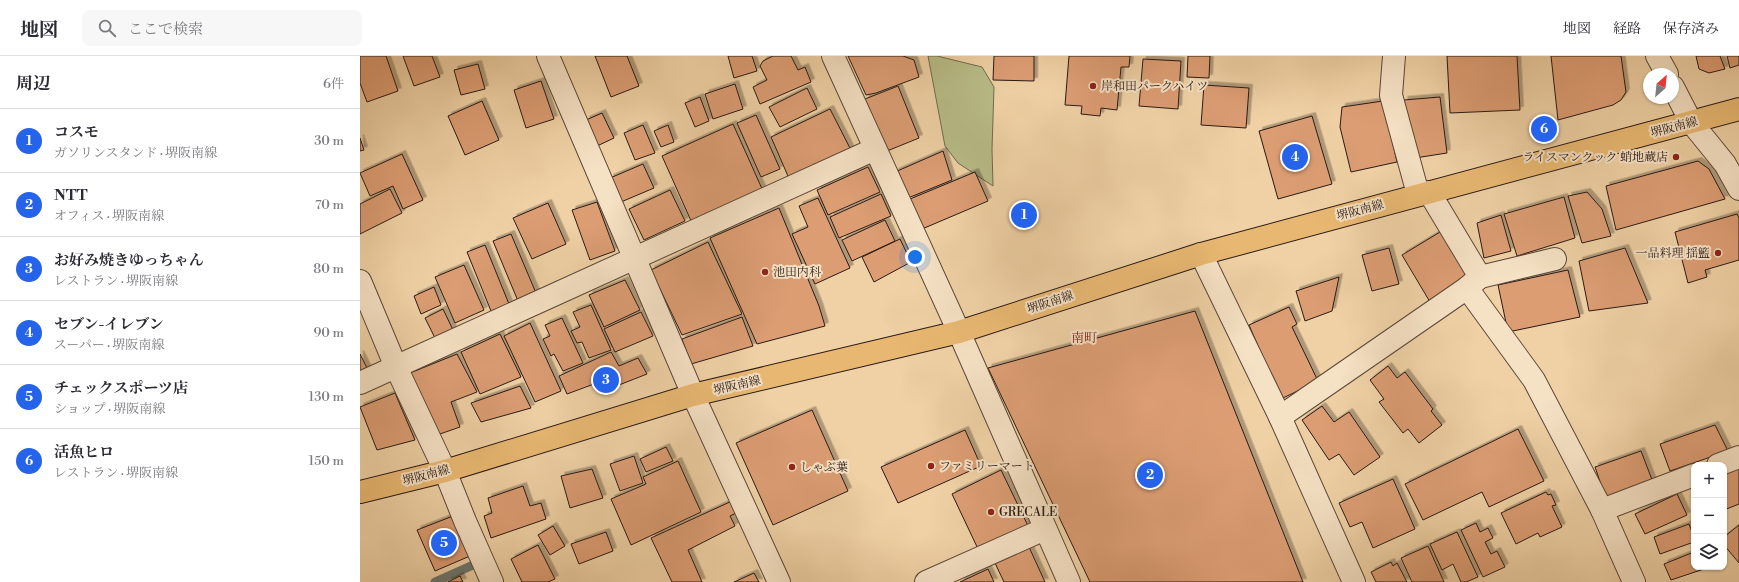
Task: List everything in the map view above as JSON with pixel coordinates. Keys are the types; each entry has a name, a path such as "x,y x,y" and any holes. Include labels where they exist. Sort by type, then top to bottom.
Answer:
{"main road":[{"name":"堺阪南線","path":"360,492 445,470 693,395 959,332 1201,254 1739,109"}],"street":[{"path":"548,56 693,395 779,582"},
{"path":"833,56 959,332 1069,582"},
{"path":"1394,56 1391,95 1424,193 1473,282 1534,380 1602,510 1634,582"},
{"path":"1657,56 1663,68"},
{"path":"1679,99 1691,122 1725,164 1739,189"},
{"path":"360,383 875,149"},
{"path":"1201,254 1280,417 1354,582"},
{"path":"1280,417 1473,282 1555,259"},
{"path":"360,281 396,367 445,470 465,521 492,582"},
{"path":"1726,462 1739,457"},
{"path":"1602,510 1691,476"},
{"path":"926,582 1045,529"}],"green space":[{"path":"928,56 937,56 982,67 994,87 992,149 993,186 958,163 945,146"}],"building":[{"path":"360,56 386,56 398,91 367,102 360,83"},
{"path":"403,56 432,56 440,77 414,86"},
{"path":"595,56 627,56 639,86 611,97"},
{"path":"728,56 752,56 757,71 734,78"},
{"path":"773,56 791,56 798,70 805,67 811,82 760,104 753,87 767,80 760,66 763,61"},
{"path":"848,56 903,56 914,60 919,77 876,93 866,95"},
{"path":"994,56 1034,56 1034,81 993,80"},
{"name":"岸和田パークハイツ","path":"1069,56 1130,56 1129,67 1121,67 1117,110 1101,108 1100,116 1081,114 1082,106 1065,105"},
{"path":"1188,56 1210,56 1209,78 1187,77"},
{"path":"1447,56 1517,56 1520,110 1450,113"},
{"path":"1551,56 1621,56 1626,92 1621,100 1613,105 1558,120"},
{"path":"1696,56 1720,56 1725,69 1709,73 1699,69"},
{"path":"1727,56 1739,56 1739,65 1730,68"},
{"path":"1143,59 1181,61 1178,109 1139,106"},
{"path":"478,64 485,89 461,95 454,70"},
{"path":"541,81 554,119 526,128 514,90"},
{"path":"735,84 743,109 713,119 705,94"},
{"path":"1204,85 1249,88 1246,128 1201,125"},
{"path":"898,86 919,138 887,151 865,99"},
{"path":"807,88 817,109 780,127 769,107"},
{"path":"700,97 709,121 695,127 685,103"},
{"path":"1440,97 1447,153 1415,158 1404,100"},
{"path":"482,101 499,140 465,155 448,116"},
{"path":"1383,101 1397,162 1351,172 1340,127 1342,107"},
{"path":"830,109 853,154 791,183 771,137"},
{"path":"602,113 614,138 597,146 586,120"},
{"path":"756,115 780,169 761,177 737,123"},
{"path":"1312,116 1332,184 1278,199 1259,131"},
{"path":"733,124 763,191 692,223 662,156"},
{"path":"643,125 655,153 635,160 624,133"},
{"path":"668,125 674,142 661,147 654,131"},
{"path":"360,138 364,150 360,151"},
{"path":"943,151 952,180 908,198 895,172"},
{"path":"402,154 423,200 403,209 393,186 370,196 360,173"},
{"path":"1698,161 1709,169 1725,199 1616,230 1606,186"},
{"path":"643,164 654,188 621,202 610,178"},
{"path":"868,167 880,192 828,215 817,190"},
{"path":"975,172 988,201 922,229 910,199"},
{"path":"390,189 402,213 360,234 360,204"},
{"path":"670,190 685,221 644,240 629,209"},
{"path":"1587,192 1602,209 1611,236 1582,243 1568,196"},
{"path":"881,194 891,216 839,238 830,217"},
{"path":"1564,197 1575,238 1517,256 1504,214"},
{"path":"818,198 850,268 815,284 792,234 808,227 799,206"},
{"path":"597,202 615,251 590,260 572,210"},
{"path":"548,203 566,244 532,259 513,218"},
{"name":"池田内科","path":"779,208 819,306 825,326 757,344 710,238"},
{"path":"1737,214 1739,218 1739,260 1705,270 1707,277 1688,283 1675,232"},
{"path":"1501,215 1511,251 1484,258 1477,223"},
{"path":"885,220 895,241 852,261 842,240"},
{"path":"1445,229 1472,272 1430,302 1402,255"},
{"path":"511,234 536,293 518,301 493,241"},
{"path":"900,239 911,262 874,282 862,257"},
{"path":"708,242 742,314 682,335 651,270"},
{"path":"485,245 509,304 491,311 467,252"},
{"path":"1389,248 1399,284 1372,291 1362,255"},
{"path":"1625,248 1648,303 1589,311 1579,261"},
{"path":"464,265 484,310 455,323 435,277"},
{"path":"1568,270 1580,317 1508,332 1498,285"},
{"path":"1339,277 1332,311 1305,321 1296,291"},
{"path":"625,280 640,310 604,327 589,295"},
{"path":"434,287 441,305 421,314 414,296"},
{"path":"591,305 611,350 589,358 582,342 577,343 571,331 580,327 573,312"},
{"path":"1289,307 1297,324 1292,327 1318,381 1281,399 1249,325"},
{"path":"443,309 454,332 436,340 425,318"},
{"path":"1195,311 1303,582 1090,582 988,368"},
{"path":"641,312 653,336 615,352 604,329"},
{"path":"742,317 753,346 691,364 682,339"},
{"path":"562,318 583,363 563,371 554,354 551,356 543,339 550,336 545,325"},
{"path":"530,323 561,391 535,402 504,336"},
{"path":"500,334 521,377 480,394 461,352"},
{"path":"611,352 619,366 638,358 647,374 619,385 617,379 596,388 594,384 567,394 559,376"},
{"path":"360,354 368,370 360,374"},
{"path":"457,354 477,392 451,402 460,427 437,435 410,373"},
{"path":"1388,366 1397,378 1405,372 1433,409 1431,411 1442,425 1419,443 1408,429 1403,433 1379,402 1384,399 1370,380"},
{"path":"520,386 531,408 481,422 471,403"},
{"path":"395,393 415,440 377,450 360,407"},
{"path":"1322,406 1334,422 1349,412 1380,457 1354,475 1339,454 1329,460 1302,420"},
{"name":"しゃぶ葉","path":"812,410 848,491 773,525 736,443"},
{"path":"1715,425 1728,451 1696,462 1691,462 1691,464 1670,471 1660,444"},
{"path":"1518,429 1544,481 1489,507 1482,492 1423,520 1405,484"},
{"name":"ファミリーマート","path":"965,430 981,466 898,503 881,467"},
{"path":"666,447 673,461 646,472 640,459"},
{"path":"1641,451 1654,485 1607,502 1595,467"},
{"path":"634,456 643,483 620,491 610,464"},
{"path":"678,461 701,512 631,545 611,499 646,484 643,477"},
{"path":"1739,463 1739,504 1727,509 1727,498 1727,469"},
{"path":"592,469 603,498 570,508 561,476"},
{"name":"GRECALE","path":"1001,470 1030,530 979,551 952,494"},
{"path":"1393,479 1415,529 1373,548 1362,522 1350,527 1339,503"},
{"path":"523,486 530,506 541,503 546,519 491,538 484,516 492,513 488,498"},
{"path":"1546,492 1548,495 1551,494 1556,505 1552,506 1562,527 1540,537 1538,533 1516,544 1501,513"},
{"path":"1677,494 1687,515 1645,534 1635,514"},
{"path":"732,501 738,512 730,516 735,526 688,550 702,582 672,582 651,538"},
{"path":"453,516 470,556 435,571 417,530"},
{"path":"1476,523 1480,532 1488,528 1493,538 1485,542 1491,554 1497,551 1505,567 1483,577 1461,530"},
{"path":"1689,524 1691,529 1691,543 1660,554 1654,537"},
{"path":"1739,525 1739,563 1727,549 1727,535"},
{"path":"553,526 565,546 550,555 538,535"},
{"path":"606,532 613,551 579,564 571,544"},
{"path":"1457,532 1478,577 1466,582 1461,582 1453,564 1442,570 1430,544"},
{"path":"538,545 555,579 548,582 522,582 511,559"},
{"path":"1428,546 1444,582 1412,582 1401,558"},
{"path":"1029,547 1045,582 1004,582 995,563"},
{"path":"1691,553 1691,570 1701,570 1671,580 1664,564"},
{"path":"1391,562 1393,566 1397,563 1407,582 1376,582 1371,572"},
{"path":"988,569 994,582 960,582"},
{"path":"754,573 759,582 734,582"},
{"path":"460,576 463,582 448,582"}],"waterway":[{"path":"435,582 473,565"}],"place":[{"name":"岸和田パークハイツ","path":"1093,86"},
{"name":"活魚ヒロ","path":"1544,129"},
{"name":"セブン-イレブン","path":"1295,157"},
{"name":"ライスマンクック 蛸地蔵店","path":"1676,157"},
{"name":"コスモ","path":"1024,215"},
{"name":"一品料理 揺籃","path":"1718,253"},
{"name":"池田内科","path":"765,272"},
{"name":"お好み焼きゆっちゃん","path":"606,380"},
{"name":"ファミリーマート","path":"931,466"},
{"name":"しゃぶ葉","path":"792,467"},
{"name":"NTT","path":"1150,475"},
{"name":"GRECALE","path":"991,512"},
{"name":"チェックスポーツ店","path":"444,543"}],"district":[{"name":"南町","path":"1084,337"}]}
